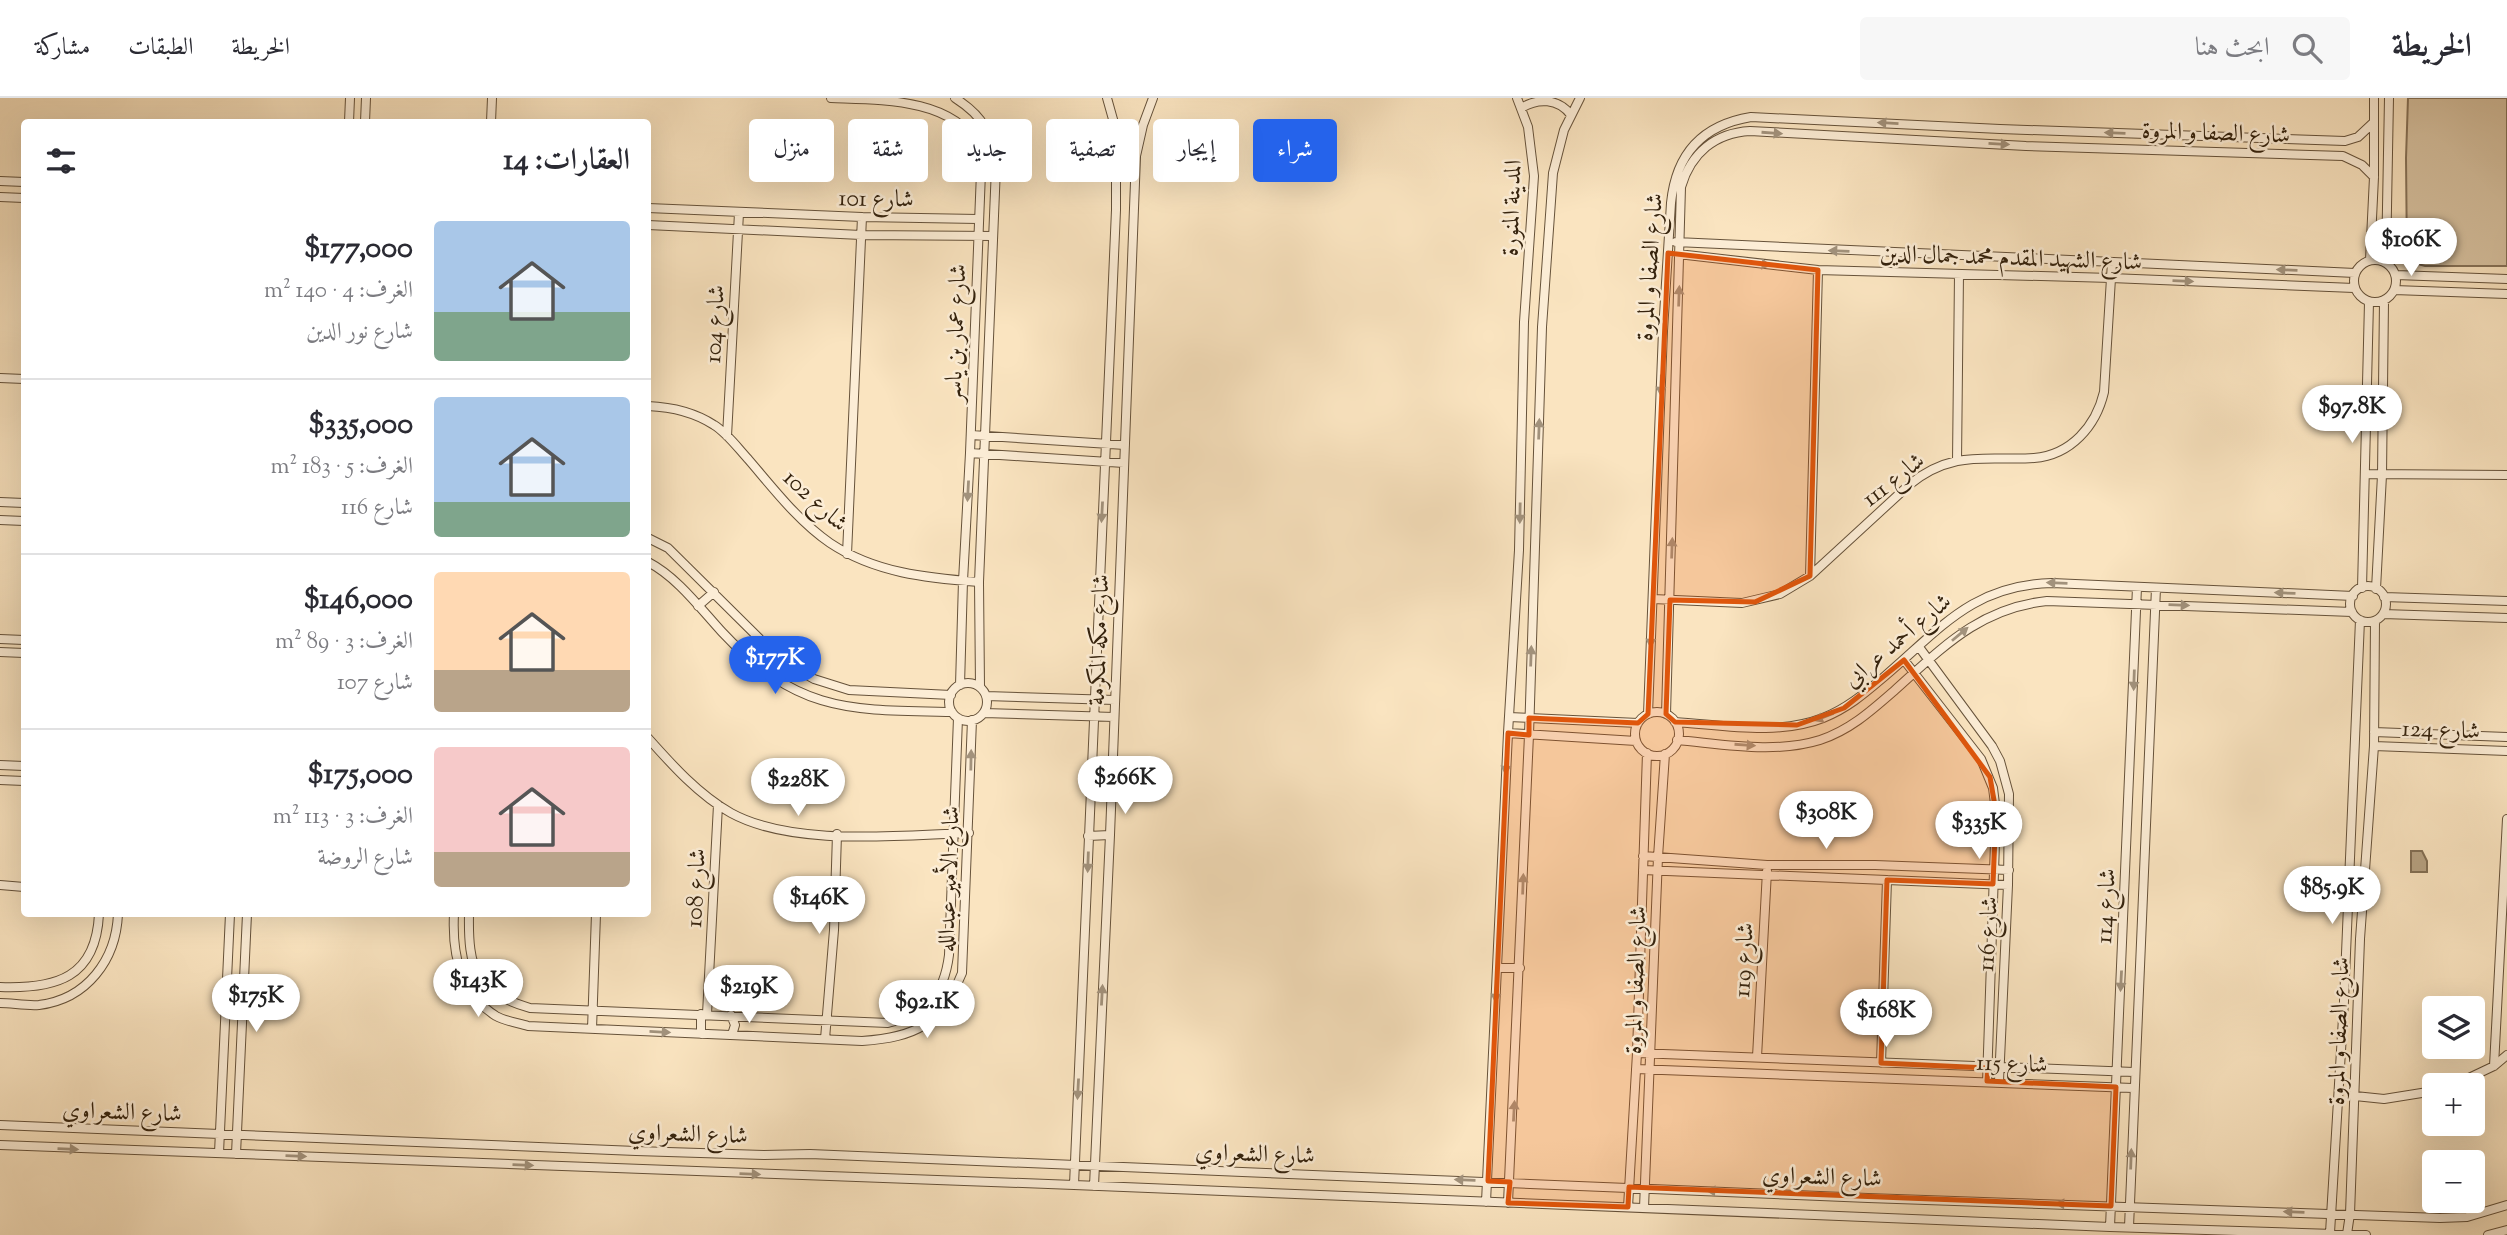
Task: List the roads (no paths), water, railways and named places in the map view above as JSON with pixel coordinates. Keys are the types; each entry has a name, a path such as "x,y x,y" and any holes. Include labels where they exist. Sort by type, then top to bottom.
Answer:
{"street":[{"path":"349,119 350,98"},
{"path":"365,119 366,98"},
{"path":"491,119 492,98"},
{"name":"شارع عمار بن ياسر","path":"831,98 891,99 939,109 962,125 979,147 981,172 960,685"},
{"name":"شارع عمار بن ياسر","path":"955,98 975,111 991,138 996,167 979,582 980,687"},
{"name":"شارع مكه المكرمة","path":"1074,1185 1116,205 1116,130 1107,98"},
{"name":"شارع مكه المكرمة","path":"1094,1186 1134,205 1138,148 1153,98"},
{"name":"المدينة المنورة","path":"1486,1202 1519,550 1524,322 1534,176 1533,151 1517,98"},
{"path":"1508,1203 1530,718 1543,323 1553,173 1561,141 1580,98"},
{"path":"2370,260 2374,98"},
{"path":"2386,262 2370,260 2358,267 2355,273 2354,288 2357,294 2369,302 2385,300 2394,290 2396,275 2386,262 2389,98"},
{"path":"1521,108 1532,101 1551,100 1571,115"},
{"name":"شارع الصفا و المروة","path":"1648,714 1668,242 1680,175 1692,147 1708,132 1735,119 1751,117 2345,141"},
{"path":"1735,119 1735,132"},
{"path":"2373,123 2358,137 2345,141 2349,147 2343,156 2362,165 2374,177"},
{"path":"1960,142 1961,127"},
{"name":"شارع الصفا و المروة","path":"1666,714 1680,175 1706,145 1735,132 2343,156"},
{"path":"0,181 21,182"},
{"path":"0,197 21,198"},
{"path":"1116,205 1134,205"},
{"name":"شارع 101","path":"651,208 978,219"},
{"name":"شارع 104","path":"727,436 739,213"},
{"path":"847,554 862,217"},
{"name":"شارع 101","path":"651,225 861,235 993,236"},
{"name":"شارع الشهيد المقدم محمد جمال الدين","path":"1668,242 2355,273"},
{"name":"شارع الشهيد المقدم محمد جمال الدين","path":"1668,253 1818,270 2354,288"},
{"name":"شارع 111","path":"1653,599 1755,602 1780,594 1810,576 1926,472 1957,461 2047,456 2071,445 2089,427 2101,405 2104,392 2112,262"},
{"path":"1810,576 1818,270"},
{"path":"1957,461 1959,274"},
{"path":"2396,275 2507,279"},
{"path":"1113,279 1131,278"},
{"path":"2394,290 2507,295"},
{"path":"2376,589 2382,475 2385,300"},
{"path":"2362,588 2369,302"},
{"path":"1524,322 1543,323"},
{"path":"1111,329 1130,329"},
{"path":"1111,340 1129,340"},
{"path":"1110,362 1128,363"},
{"path":"0,378 21,379"},
{"name":"شارع 102","path":"651,406 685,411 717,426 795,513 847,554 869,565 894,572 979,582"},
{"path":"971,435 1125,445"},
{"path":"970,453 1124,463"},
{"path":"2366,474 2507,475"},
{"path":"0,502 21,503"},
{"path":"0,520 21,522"},
{"path":"651,540 668,548 782,661 814,679 849,690 951,695"},
{"path":"1519,550 1534,551"},
{"path":"651,564 680,587 741,653 772,678 807,696 845,708 955,715 972,720 984,713 1114,717"},
{"name":"شارع أحمد عرابي","path":"1675,722 1772,728 1821,719 1865,694 1959,611 2012,587 2052,583 2353,596"},
{"name":"شارع 114","path":"2110,1227 2130,803 2137,587"},
{"name":"شارع 114","path":"2129,1227 2156,588"},
{"path":"2362,588 2376,589 2386,603 2383,614 2375,621 2360,620 2352,612 2353,596 2362,588"},
{"path":"698,606 714,592"},
{"path":"2384,597 2507,601"},
{"name":"شارع أحمد عرابي","path":"1677,740 1776,747 1820,740 1860,720 1967,628 2014,606 2047,601 2352,612"},
{"path":"2383,614 2507,618"},
{"name":"شارع الصفا و المروة","path":"2330,1233 2344,1001 2360,620"},
{"name":"شارع الصفا و المروة","path":"2347,1234 2350,1214 2360,939 2374,746 2375,621"},
{"path":"0,639 21,640"},
{"name":"شارع 116","path":"1919,647 1992,746 2000,761 2009,794 2009,870 1999,1082"},
{"path":"0,652 21,653"},
{"name":"شارع 116","path":"1905,660 1975,750 1986,768 1995,799 1987,1082"},
{"path":"955,715 949,702 951,695 960,685 970,683 980,687 986,696 987,706 984,713"},
{"path":"986,696 1115,700"},
{"path":"1508,733 1636,741 1647,753 1656,755 1665,754 1675,746 1678,728 1666,714 1648,714 1638,723 1636,741"},
{"name":"شارع الأمير عبدالله","path":"469,917 472,961 484,984 505,1001 530,1008 888,1023 907,1018 924,1008 938,993 946,975 954,833 955,715"},
{"path":"1509,718 1638,723"},
{"name":"شارع الأمير عبدالله","path":"454,917 457,967 472,995 497,1016 528,1026 862,1041 890,1039 914,1031 936,1017 952,997 962,973 972,720"},
{"name":"شارع 124","path":"2374,732 2507,737"},
{"name":"شارع 124","path":"2374,746 2507,751"},
{"path":"651,747 718,805 745,819 774,829 837,834 969,833"},
{"name":"شارع الصفا و المروة","path":"1628,1207 1637,1053 1647,753"},
{"name":"شارع الصفا و المروة","path":"1644,1208 1658,857 1665,754"},
{"path":"0,765 21,766"},
{"path":"0,780 21,781"},
{"path":"2130,803 2146,803"},
{"name":"شارع 108","path":"701,1034 718,805"},
{"path":"2494,1066 2507,819"},
{"path":"825,1039 834,930 837,834"},
{"path":"1088,836 1110,835"},
{"path":"1643,856 1767,865 1875,865 2009,870"},
{"name":"شارع 119","path":"1757,1057 1767,865"},
{"path":"1643,870 2008,885"},
{"path":"1881,1063 1887,880"},
{"path":"0,886 21,887"},
{"path":"0,987 42,987 60,981 76,971 96,940 99,917"},
{"path":"0,1003 37,1005 61,1000 82,989 100,972 111,951 118,917"},
{"path":"219,1153 230,917"},
{"path":"236,1154 247,917"},
{"path":"592,1029 596,917"},
{"path":"2345,938 2360,939"},
{"path":"1497,968 1520,968"},
{"path":"942,984 956,989"},
{"path":"731,1015 735,1025 732,1035"},
{"name":"شارع 115","path":"1637,1053 2134,1072"},
{"path":"2479,1073 2494,1066 2507,1055"},
{"name":"شارع 115","path":"1636,1069 2133,1088"},
{"path":"2355,1096 2384,1099 2422,1093"},
{"name":"شارع الشعراوي","path":"0,1125 2440,1218 2467,1217 2507,1205"},
{"name":"شارع الشعراوي","path":"0,1145 2366,1235"},
{"path":"2488,1235 2507,1230"}]}
